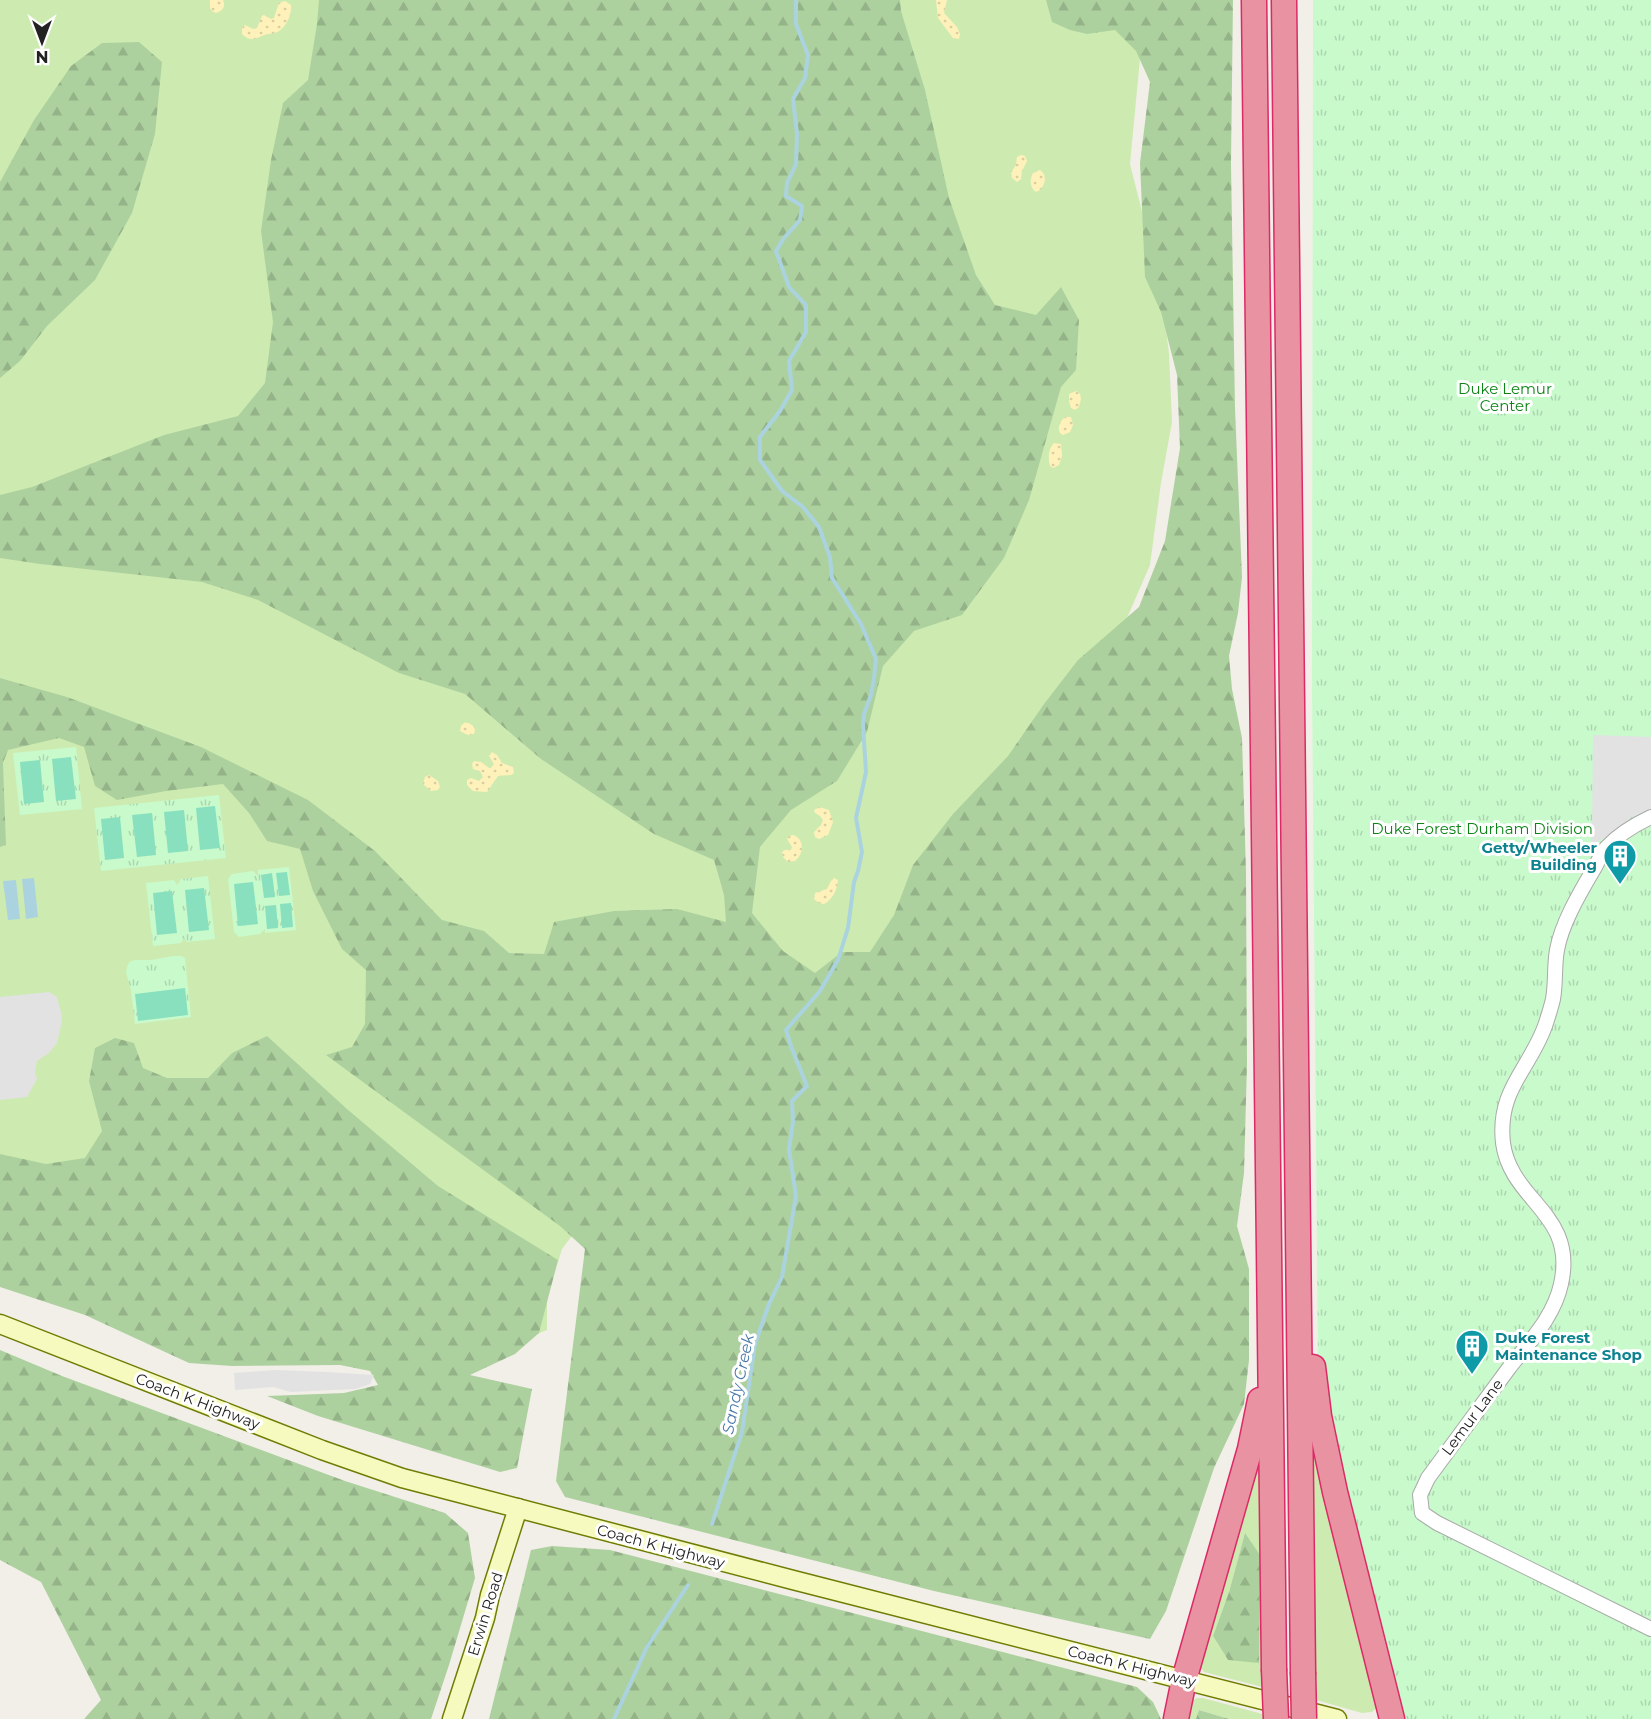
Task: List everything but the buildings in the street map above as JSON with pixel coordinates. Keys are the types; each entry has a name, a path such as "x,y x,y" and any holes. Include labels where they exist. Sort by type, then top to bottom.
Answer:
{"highway":[{"path":"1254,0 1275,1719"},
{"path":"1284,0 1304,1719"},
{"path":"1176,1719 1184,1680 1256,1425 1263,1375 1269,1242"},
{"path":"1299,1301 1310,1336 1319,1416 1335,1492 1392,1719"}],"main road":[{"name":"Coach K Highway","path":"0,1324 322,1450 402,1478 1337,1719"},
{"name":"Erwin Road","path":"452,1719 518,1508"}],"street":[{"name":"Lemur Lane","path":"1651,817 1626,832 1606,848 1584,886 1557,949 1553,999 1544,1028 1532,1054 1509,1092 1504,1111 1503,1144 1509,1163 1530,1197 1545,1213 1559,1235 1564,1252 1561,1285 1544,1323 1428,1478 1420,1495 1422,1513 1437,1523 1651,1629"}],"green space":[{"path":"0,0 1058,0 1133,25 1141,48 1130,164 1160,283 1169,353 1172,422 1150,565 1118,639 878,955 632,1157 562,1249 547,1298 547,1330 500,1349 0,1205"},
{"path":"319,0 900,0 901,11 925,90 949,198 976,275 995,305 1036,315 1061,287 1079,320 1076,370 1061,387 1029,500 1004,558 962,615 914,631 883,666 867,732 837,781 791,810 760,847 752,913 783,951 815,973 842,952 870,952 894,915 913,865 953,814 1008,756 1078,660 1139,607 1165,541 1180,448 1177,375 1161,312 1145,277 1140,163 1150,82 1136,51 1115,30 1087,34 1070,30 1052,22 1046,0 1233,0 1231,163 1235,408 1242,577 1238,613 1229,656 1232,689 1242,738 1246,872 1247,1064 1244,1173 1237,1226 1249,1269 1249,1360 1244,1404 1214,1468 1166,1611 1150,1639 934,1591 565,1497 556,1481 585,1249 560,1226 326,1055 352,1047 365,1024 366,970 342,949 313,891 300,849 267,841 249,813 223,784 117,800 95,786 84,747 59,738 8,750 3,763 6,845 0,847 0,678 67,697 201,747 308,800 375,851 442,920 484,931 509,953 544,954 554,922 614,911 677,909 726,922 724,895 714,860 654,834 541,759 465,694 399,673 258,600 202,582 0,558 0,495 32,487 164,435 238,416 265,383 273,322 261,231 271,160 283,103 308,80"},
{"name":"Duke Forest Durham Division","path":"1313,0 1651,0 1651,1719 1395,1719 1318,1362 1312,688"},
{"path":"139,42 162,62 155,134 132,213 95,280 47,326 20,361 0,378 0,182 34,120 71,66 102,43"},
{"path":"76,747 82,809 20,815 13,753"},
{"path":"71,757 76,799 56,801 52,759"},
{"path":"40,760 44,802 24,804 20,762"},
{"path":"219,795 226,858 101,871 94,808"},
{"path":"215,806 220,848 200,850 196,808"},
{"path":"184,810 188,851 168,853 164,812"},
{"path":"152,813 156,855 137,857 132,815"},
{"path":"120,817 124,858 105,860 101,819"},
{"path":"289,867 296,930 265,933 265,929 260,934 239,937 234,932 228,879 232,874 253,871 258,876 258,870"},
{"path":"287,872 290,895 279,896 276,873"},
{"path":"272,873 275,897 264,898 261,875"},
{"path":"208,876 215,939 187,942 184,938 181,943 153,946 146,883 174,880 177,885 181,879"},
{"path":"253,882 258,924 238,926 234,884"},
{"path":"204,888 209,930 189,932 185,890"},
{"path":"172,891 177,933 157,935 153,893"},
{"path":"291,903 293,927 282,928 280,904"},
{"path":"276,905 278,928 267,929 265,906"},
{"path":"173,956 185,958 191,1017 135,1024 131,990 126,972 128,964 136,960"},
{"path":"185,988 188,1015 138,1021 135,994"},
{"path":"267,1036 347,1109 438,1186 558,1260 539,1333 515,1354 470,1375 532,1389 517,1468 500,1472 318,1416 267,1396 344,1393 378,1385 370,1371 340,1365 232,1366 189,1363 85,1315 0,1287 0,1154 46,1164 85,1158 102,1131 89,1081 95,1048 115,1038 134,1043 143,1068 167,1078 208,1078 232,1053"},
{"path":"0,1350 62,1376 345,1481 445,1513 468,1533 475,1578 431,1719 84,1719 101,1700 41,1582 0,1560"},
{"path":"1312,1423 1378,1706 1372,1712 1362,1713 1316,1700 1316,1681 1312,1663 1310,1513 1314,1513"},
{"path":"1260,1448 1266,1688 1204,1672 1200,1667","holes":["1245,1533 1228,1660 1213,1636 1229,1592"]},
{"path":"1245,1533 1260,1555 1259,1663 1228,1660 1213,1636 1229,1592"},
{"path":"552,1546 610,1550 1137,1687 1153,1702 1161,1719 489,1719 531,1550"},
{"path":"1197,1698 1266,1715 1266,1719 1229,1719 1199,1710 1196,1719 1181,1719 1189,1702"},
{"path":"1199,1710 1229,1719 1196,1719"}],"sand":[{"path":"210,0 223,0 223,8 216,13 212,11"},
{"path":"936,0 947,0 944,13 957,27 960,34 959,39 953,38 938,18"},
{"path":"285,1 291,5 291,12 282,29 276,33 253,39 242,34 242,28 245,25 253,29 257,28 264,15 271,19 274,18 279,3"},
{"path":"1025,156 1027,161 1021,179 1017,182 1012,178 1011,172 1016,165 1017,157"},
{"path":"1040,170 1045,180 1042,188 1036,192 1031,185 1031,178 1033,173"},
{"path":"1076,391 1080,394 1081,399 1079,407 1075,410 1071,408 1069,394"},
{"path":"1066,417 1071,417 1073,425 1070,432 1063,435 1059,431 1059,426"},
{"path":"1054,443 1061,444 1062,456 1059,465 1053,468 1050,466 1049,457"},
{"path":"464,723 472,725 475,730 474,734 468,735 460,731"},
{"path":"492,752 502,763 513,767 514,773 498,776 487,792 473,791 467,785 467,780 471,778 479,781 483,777 480,771 473,769 472,764 474,761 481,762 491,768 494,764 489,756"},
{"path":"429,775 438,781 440,787 438,790 431,791 423,784 425,777"},
{"path":"820,807 829,810 833,822 828,835 819,839 815,837 814,832 823,820 814,810"},
{"path":"793,835 800,840 802,847 798,858 788,862 782,852 791,850 792,847 787,839"},
{"path":"834,878 838,880 834,894 824,904 819,903 814,899 815,893 827,889"}],"shaded area":[{"path":"1593,735 1651,737 1651,809 1630,818 1623,828 1590,846 1592,833"},
{"path":"49,992 57,997 61,1012 62,1021 57,1043 49,1053 37,1061 35,1072 37,1079 27,1097 0,1100 0,997"},
{"path":"276,1370 374,1375 370,1384 356,1389 291,1392 273,1387 235,1390 234,1373"}],"water":[{"path":"34,878 38,917 26,919 22,879"},
{"path":"16,880 20,919 8,920 3,881"}],"waterway":[{"name":"Sandy Creek","path":"712,1524 742,1432 755,1344 769,1304 782,1277 796,1196 789,1149 793,1122 792,1101 807,1086 786,1030 820,991 838,960 848,928 854,882 862,852 856,818 866,772 864,714 871,695 876,659 861,624 832,578 830,557 819,527 803,507 782,491 760,460 760,437 780,411 792,390 789,361 806,332 806,305 789,287 776,251 800,220 802,206 786,196 787,183 796,164 797,134 793,99 805,78 808,55 796,24 796,0"},
{"name":"Sandy Creek","path":"614,1719 647,1647 688,1585"}],"place":[{"name":"Getty/Wheeler Building","path":"1620,885"},
{"name":"Duke Forest Maintenance Shop","path":"1472,1375"}],"park label":[{"name":"Duke Lemur Center","path":"1505,396"}]}
